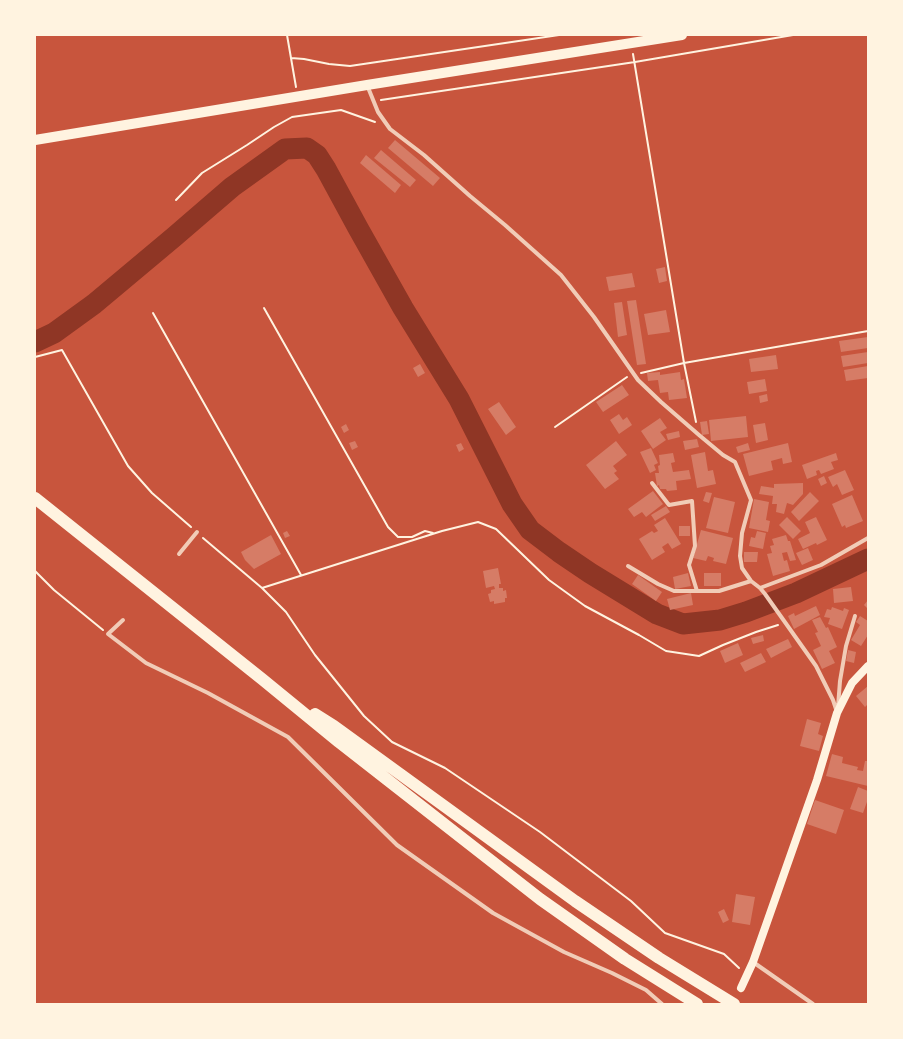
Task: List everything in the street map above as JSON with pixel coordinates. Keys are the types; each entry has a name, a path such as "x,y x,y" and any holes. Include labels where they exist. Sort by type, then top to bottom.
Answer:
{"highway":[{"path":"35,498 339,742 540,899 625,959 696,1004"},
{"path":"262,679 334,726 575,901 659,958 734,1004"}],"main road":[{"path":"35,140 682,35"},
{"path":"741,988 753,962 817,780 837,713 852,683 868,666"}],"street":[{"path":"367,85 378,112 390,129 424,155 561,275 594,316 638,380 699,436 723,455 735,462 751,500 742,533 740,556 742,568 751,581 765,594 816,666 833,700 837,713"},
{"path":"652,483 668,505 692,501 695,546 689,565 697,591"},
{"path":"179,554 197,532"},
{"path":"760,588 821,565 868,538"},
{"path":"628,566 658,584 674,591 719,591 751,581"},
{"path":"837,713 840,681 846,646 855,616"},
{"path":"123,620 108,634 146,663 208,693 288,737 397,845 493,913 564,952 646,990 662,1004"},
{"path":"753,962 813,1004"}],"path":[{"path":"286,35 298,97"},
{"path":"291,58 350,66 559,35"},
{"path":"374,101 635,62 793,35"},
{"path":"632,44 684,363 699,436"},
{"path":"176,200 202,173 292,117 341,110 387,125"},
{"path":"264,308 388,527 398,537 412,537 425,531 434,534"},
{"path":"153,313 301,575"},
{"path":"555,427 626,377 633,374 684,363 868,331"},
{"path":"35,357 62,350 128,466 152,493 262,588 286,612 315,655 364,716 392,742 445,768 540,832 631,901 665,932 724,954 747,976"},
{"path":"262,588 434,534 478,522 496,529 548,580 585,606 639,634 666,651 699,656 756,632 785,623"},
{"path":"35,571 54,590 108,634"}],"building":[{"path":"395,140 440,178 433,186 388,148"},
{"path":"381,150 416,180 410,187 374,158"},
{"path":"366,155 401,185 395,193 360,163"},
{"path":"665,267 667,281 659,283 656,269"},
{"path":"632,273 635,287 609,291 606,277"},
{"path":"636,300 646,364 637,365 627,301"},
{"path":"622,302 627,335 618,337 614,303"},
{"path":"666,310 670,332 648,335 644,314"},
{"path":"868,337 868,348 841,352 839,341"},
{"path":"868,352 868,363 843,367 841,356"},
{"path":"776,355 778,369 751,372 749,359"},
{"path":"420,364 425,373 418,377 413,368"},
{"path":"868,366 868,378 846,381 844,370"},
{"path":"660,372 660,375 680,372 681,380 684,379 687,398 669,400 668,392 660,393 658,380 648,381 647,373"},
{"path":"765,379 767,391 749,394 747,382"},
{"path":"622,385 629,395 603,412 596,402"},
{"path":"767,394 768,401 760,403 759,396"},
{"path":"499,402 516,427 506,435 488,409"},
{"path":"619,414 623,420 627,417 632,425 619,434 610,420"},
{"path":"746,416 748,437 711,441 709,420"},
{"path":"660,418 667,428 660,432 666,440 653,449 641,431"},
{"path":"707,421 709,434 702,435 700,422"},
{"path":"765,423 768,440 756,443 753,425"},
{"path":"346,424 349,430 344,433 341,427"},
{"path":"679,431 680,437 668,440 666,434"},
{"path":"697,439 699,447 685,450 683,441"},
{"path":"355,441 358,447 352,450 349,443"},
{"path":"616,441 627,455 613,466 617,471 614,473 619,479 605,489 586,465"},
{"path":"461,443 464,449 459,452 456,445"},
{"path":"748,443 750,450 738,453 736,447"},
{"path":"788,443 792,462 783,464 782,458 771,461 773,470 749,476 743,454"},
{"path":"651,448 658,463 654,465 656,470 650,473 640,452"},
{"path":"705,452 708,471 713,470 716,484 697,488 691,455"},
{"path":"673,453 675,462 671,463 673,472 689,470 691,479 676,481 677,490 667,491 666,489 660,489 659,485 657,486 655,473 659,473 659,455"},
{"path":"836,453 838,460 831,462 834,469 821,474 819,470 816,471 817,475 807,479 802,465"},
{"path":"845,470 854,490 842,495 837,484 833,487 828,477"},
{"path":"824,476 827,483 821,486 818,479"},
{"path":"803,483 803,494 793,505 787,503 784,514 776,512 777,504 772,504 773,496 759,494 761,486 774,488 774,484"},
{"path":"653,491 663,504 646,517 642,512 634,517 628,509"},
{"path":"706,492 712,493 709,503 703,501"},
{"path":"810,492 819,501 799,521 791,512"},
{"path":"852,495 863,521 846,528 845,525 842,527 832,504"},
{"path":"714,497 735,502 728,533 706,528"},
{"path":"754,499 769,502 766,520 770,521 768,532 749,528"},
{"path":"666,506 670,512 655,521 651,515"},
{"path":"787,517 801,531 793,539 779,525"},
{"path":"816,517 827,540 803,549 798,539 810,533 805,522"},
{"path":"665,518 681,544 672,549 668,543 662,547 665,552 652,560 639,539 652,531 654,533 658,531 654,525"},
{"path":"679,526 690,526 690,536 679,536"},
{"path":"701,530 733,538 726,564 713,561 714,558 708,556 706,561 693,558"},
{"path":"287,531 290,536 285,538 283,533"},
{"path":"757,531 766,533 763,549 749,546 751,537 755,538"},
{"path":"271,535 281,554 254,569 245,560 241,552"},
{"path":"786,535 788,541 790,541 796,560 790,561 787,552 782,553 784,561 787,560 790,571 773,576 767,554 772,553 770,546 774,545 772,539"},
{"path":"808,548 813,560 802,565 796,553"},
{"path":"744,552 758,552 757,562 744,562"},
{"path":"498,568 501,584 499,584 499,588 503,588 503,591 506,590 507,598 505,598 505,602 494,604 494,601 490,602 488,594 491,593 491,590 495,589 494,586 486,588 483,571"},
{"path":"688,573 691,586 675,589 673,577"},
{"path":"704,573 721,573 721,586 704,586"},
{"path":"638,575 662,592 656,601 632,584"},
{"path":"851,587 853,601 834,603 833,589"},
{"path":"691,593 693,605 670,610 667,599"},
{"path":"868,600 868,609 864,605"},
{"path":"816,606 820,615 794,629 788,616 794,613 795,616"},
{"path":"832,607 843,611 844,608 849,610 842,629 828,624 830,618 824,617 827,609 831,610"},
{"path":"860,616 868,621 868,635 861,646 851,640 860,625 856,622"},
{"path":"820,617 826,628 828,627 837,647 829,651 835,663 822,669 813,650 821,646 815,633 818,632 812,620"},
{"path":"763,635 764,641 753,644 751,638"},
{"path":"788,639 792,647 771,658 766,649"},
{"path":"738,643 743,655 725,663 720,651"},
{"path":"848,650 856,652 854,663 846,661"},
{"path":"761,653 766,662 745,672 740,663"},
{"path":"868,686 868,704 865,707 856,696"},
{"path":"807,719 821,723 818,734 823,736 819,751 800,746"},
{"path":"832,754 843,757 842,763 858,767 857,770 863,771 865,761 868,761 868,786 826,776"},
{"path":"858,787 868,791 868,799 863,813 850,809"},
{"path":"815,800 844,810 836,834 807,824"},
{"path":"736,894 755,897 750,925 732,922"},
{"path":"724,909 729,920 723,923 718,912"}],"waterway":[{"path":"35,342 54,333 94,304 232,187 285,149 307,148 317,155 326,169 403,308 459,399 512,504 530,530 559,552 657,614 683,624 720,620 746,612 796,593 868,559"}]}
